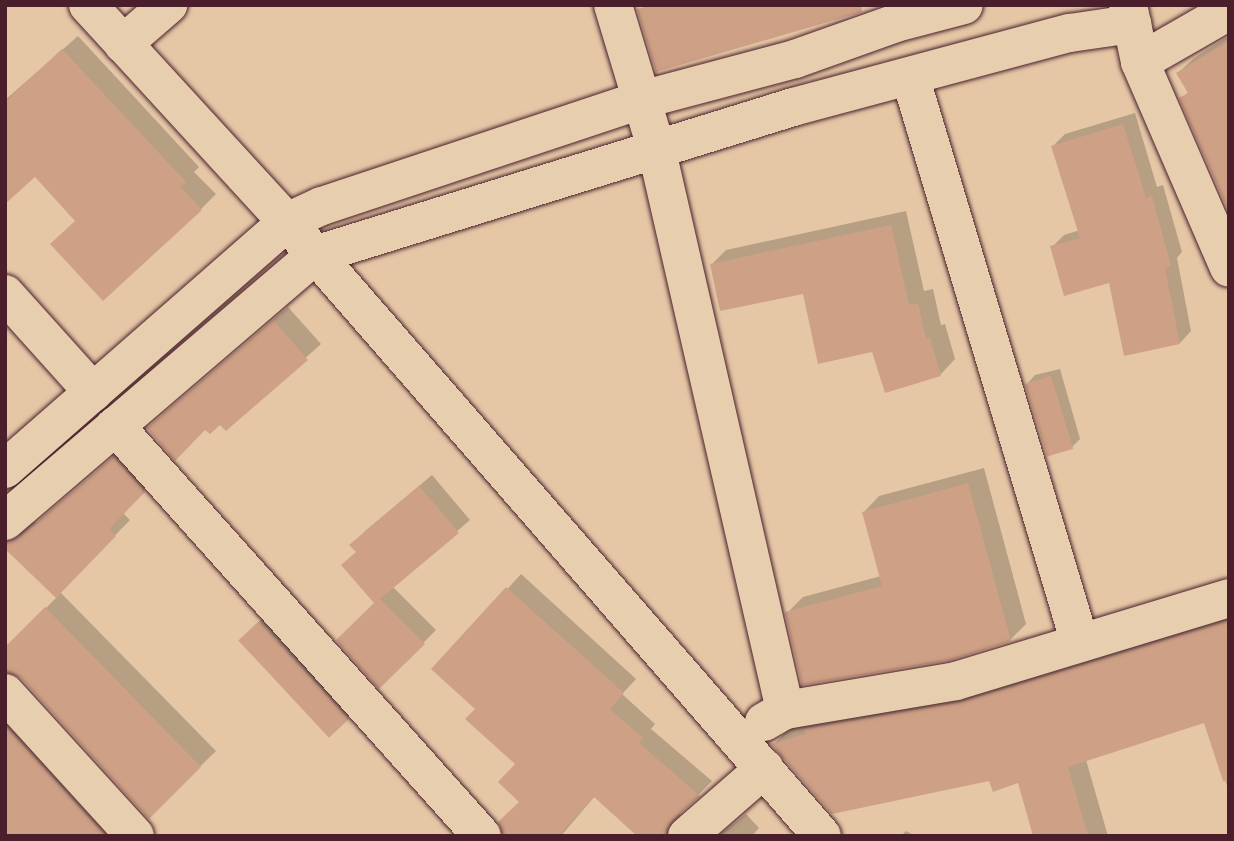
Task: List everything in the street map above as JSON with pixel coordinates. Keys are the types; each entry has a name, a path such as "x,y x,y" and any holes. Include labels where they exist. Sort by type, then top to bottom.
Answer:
{"street":[{"path":"88,5 287,222 822,836"},
{"path":"123,44 168,5"},
{"path":"613,5 656,147 785,710"},
{"path":"5,469 287,222 322,206 640,100 795,59 893,14 964,5"},
{"path":"1140,62 1229,11"},
{"path":"5,521 315,255 656,147 910,76 1067,19 1130,15 1140,62 1228,266"},
{"path":"910,76 1080,643"},
{"path":"5,294 93,392"},
{"path":"115,426 482,836"},
{"path":"735,738 785,710 957,681 1229,598"},
{"path":"5,693 135,836"},
{"path":"687,836 765,768"}],"building":[{"path":"652,5 861,5 862,12 656,72 637,9"},
{"path":"1229,41 1229,212 1179,98 1188,93 1176,73"},
{"path":"62,49 186,182 181,187 202,210 103,301 50,244 75,221 35,177 5,204 5,102"},
{"path":"1123,124 1146,198 1152,196 1171,266 1165,268 1180,344 1124,356 1109,283 1064,296 1050,246 1080,238 1051,146"},
{"path":"891,225 909,305 918,303 926,339 930,338 941,376 885,393 872,352 818,364 803,294 720,311 710,264"},
{"path":"273,320 308,360 226,431 220,425 210,434 205,430 175,461 147,428"},
{"path":"1051,376 1073,449 1047,457 1025,384"},
{"path":"113,457 145,492 109,529 116,536 56,598 5,549 5,542 19,538"},
{"path":"968,483 1011,641 951,660 802,685 785,612 882,586 862,512"},
{"path":"419,486 459,533 380,599 425,644 379,689 336,640 374,603 341,565 356,552 349,545"},
{"path":"506,587 624,693 610,709 643,738 639,743 700,796 672,820 666,836 637,836 594,797 558,836 503,836 498,822 519,802 498,782 515,764 465,719 475,709 431,669"},
{"path":"45,607 201,767 149,819 21,678 5,672 5,647"},
{"path":"1229,621 1229,780 1223,781 1204,723 1068,767 1088,836 1033,836 1018,783 993,792 989,781 832,814 771,744 806,734 804,729 962,702"},
{"path":"258,622 349,719 329,738 238,640"},
{"path":"5,726 105,836 5,836"}]}
